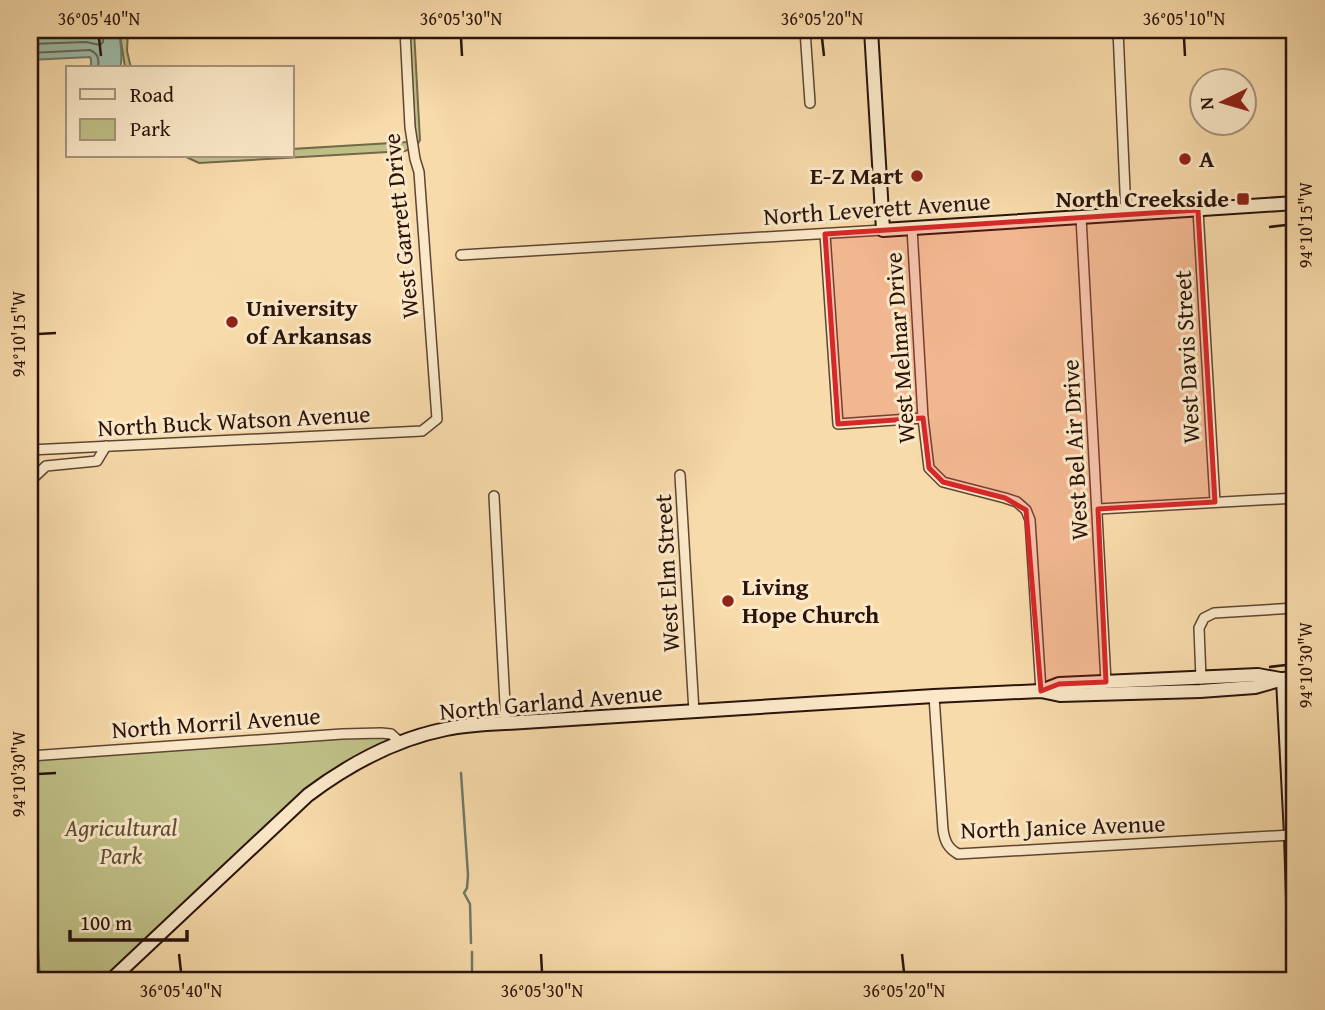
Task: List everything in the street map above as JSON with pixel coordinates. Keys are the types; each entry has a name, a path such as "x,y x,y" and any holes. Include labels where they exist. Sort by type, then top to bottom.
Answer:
{"main road":[{"path":"871,30 883,230"},
{"name":"North Leverett Avenue","path":"883,230 1295,203"},
{"name":"North Garland Avenue","path":"1041,691 1059,684 1258,675 1289,679"},
{"path":"1289,679 1295,963"},
{"name":"North Garland Avenue","path":"111,980 308,796 347,769 380,752 445,729 934,696 1041,691 1060,695 1200,691 1259,687 1289,679"}],"street":[{"name":"West Garrett Drive","path":"405,30 410,127 419,172 436,419"},
{"path":"805,30 810,103"},
{"path":"1118,30 1126,214"},
{"name":"West Davis Street","path":"1198,210 1215,502"},
{"name":"West Bel Air Drive","path":"1081,217 1106,682"},
{"name":"West Melmar Drive","path":"912,228 923,418 929,468 943,482 1017,502 1026,510 1030,520 1041,691"},
{"name":"North Leverett Avenue","path":"461,255 883,230"},
{"path":"825,234 838,424 923,418"},
{"name":"North Buck Watson Avenue","path":"30,450 422,431 436,419"},
{"path":"30,481 46,466 97,461 106,446"},
{"name":"West Elm Street","path":"680,475 694,712"},
{"path":"494,496 506,723"},
{"path":"1098,509 1295,498"},
{"path":"1201,679 1199,628 1204,618 1214,614 1295,608"},
{"name":"North Janice Avenue","path":"934,696 943,830 950,850 958,854 1291,835"},
{"name":"North Morril Avenue","path":"30,757 342,733 391,734 401,743"},
{"path":"30,915 33,980"}],"highlighted area":[{"path":"1198,210 1215,502 1098,509 1106,682 1059,684 1041,691 1026,510 1005,498 943,482 929,468 923,418 838,424 825,234"}],"green space":[{"path":"121,30 128,30 127,51 131,66 125,66"},
{"path":"409,30 414,30 420,140 416,147 405,151 294,157 294,149 408,142 415,132"},
{"path":"188,158 285,158 199,163"},
{"name":"Agricultural Park","path":"383,736 388,739 386,743 340,767 105,980 40,980 30,814 30,762 37,758"}],"water":[{"path":"30,30 120,30 120,66 91,66 90,57 30,60"}],"waterway":[{"path":"1275,30 1295,33"},
{"path":"461,773 468,875 464,893 470,904 471,943"},
{"path":"472,952 472,980"}],"place":[{"name":"A","path":"1185,159"},
{"name":"E-Z Mart","path":"917,176"},
{"name":"North Creekside","path":"1243,199"},
{"name":"University of Arkansas","path":"232,322"},
{"name":"Living Hope Church","path":"728,601"}]}
